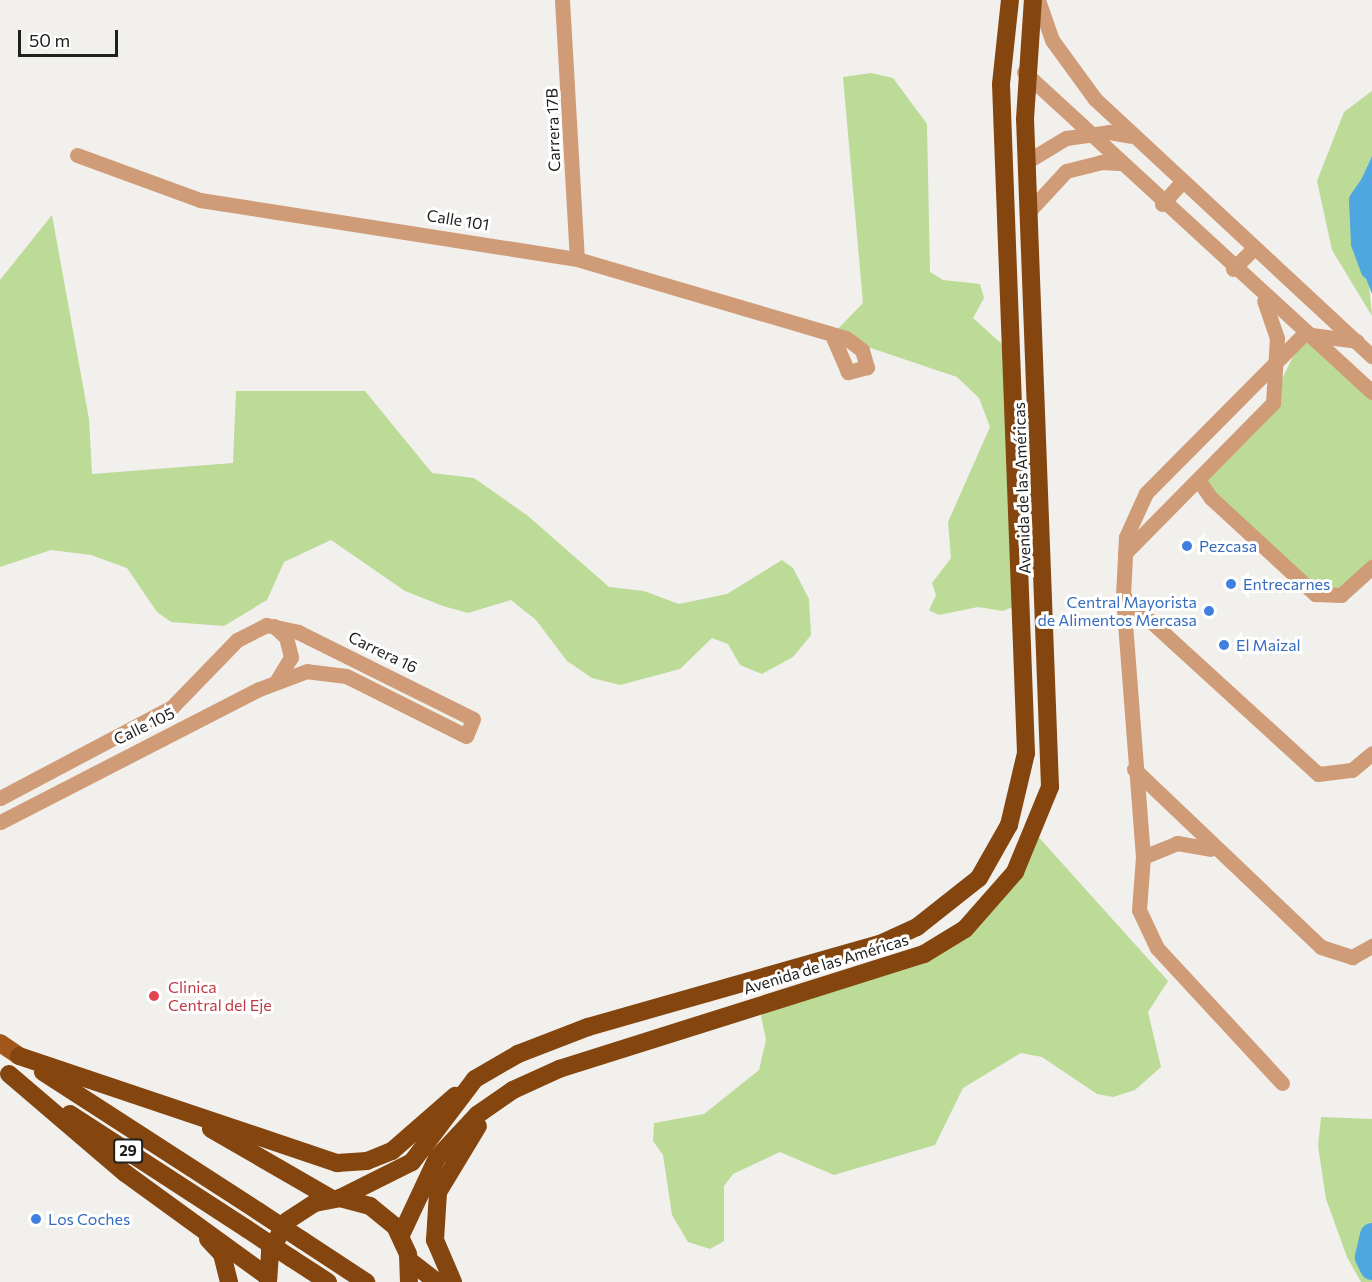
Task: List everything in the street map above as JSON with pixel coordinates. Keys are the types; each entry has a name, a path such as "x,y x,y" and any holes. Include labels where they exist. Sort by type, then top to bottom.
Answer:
{"highway":[{"name":"Avenida de las Américas","path":"268,1279 270,1251 287,1221 307,1206 336,1199 412,1162 475,1079 518,1054 588,1028 880,944 946,909 979,878 1009,825 1026,753 1003,51 1010,0"},
{"name":"Avenida de las Américas","path":"401,1235 437,1158 497,1100 545,1074 924,954 965,929 1015,872 1050,787 1024,72 1033,0"},
{"path":"1003,51 1024,72"},
{"path":"1008,200 1026,162"},
{"path":"19,1056 162,1106 233,1126 318,1161 352,1164 380,1157 411,1139 475,1079"},
{"name":"29","path":"19,1056 366,1282"},
{"path":"4,1071 125,1173 268,1279"},
{"name":"29","path":"4,1071 328,1282"},
{"path":"453,1282 435,1240 438,1192 497,1100"},
{"path":"162,1106 336,1199 380,1211 401,1235 410,1261 409,1282"},
{"path":"191,1220 222,1254 229,1282"},
{"path":"410,1261 437,1282"}],"main road":[{"path":"0,1043 19,1056"}],"street":[{"name":"Carrera 17B","path":"562,0 577,259"},
{"path":"1038,0 1069,69 1131,136 1372,356"},
{"path":"1024,72 1162,204 1304,334 1372,392"},
{"path":"1026,162 1055,143 1088,133 1131,136"},
{"name":"Calle 101","path":"77,155 200,200 577,259 832,335"},
{"path":"1030,210 1066,171 1101,162 1119,164"},
{"path":"1162,204 1182,182"},
{"path":"1233,269 1254,248"},
{"path":"1262,295 1275,325 1279,377"},
{"path":"1304,334 1357,341"},
{"path":"1282,1083 1156,948 1136,895 1143,857 1134,769 1123,596 1129,522 1146,493 1304,334"},
{"path":"1125,554 1264,416 1279,377 1304,334"},
{"path":"1199,481 1210,498 1315,594 1341,595 1372,567"},
{"path":"1123,596 1318,774 1352,770 1372,753"},
{"path":"274,626 286,638 291,657 275,682"},
{"name":"Calle 105","path":"0,798 94,745 172,707 247,632 274,626"},
{"name":"Carrera 16","path":"274,626 368,664 473,718 466,736"},
{"name":"Calle 105","path":"0,822 104,766 275,682 307,671 346,676 466,736"},
{"path":"94,745 104,766"},
{"path":"1134,769 1217,852 1321,947 1352,957 1372,946"},
{"path":"1143,857 1177,843 1217,852"}],"green space":[{"path":"871,73 893,78 927,124 930,272 943,280 980,284 984,298 973,318 1014,355 1020,604 1003,611 978,607 939,615 929,610 936,595 932,583 951,558 948,522 990,427 979,398 957,377 832,335 863,303 843,77"},
{"path":"1372,91 1372,156 1361,180 1361,201 1372,316 1332,250 1317,181 1344,112"},
{"path":"52,215 89,419 92,474 233,463 236,391 365,391 432,473 474,478 528,516 609,587 644,591 679,604 727,594 782,560 793,568 809,599 811,635 793,657 762,674 740,665 728,644 712,638 680,669 620,685 592,678 567,661 536,620 511,600 468,613 443,606 405,591 331,540 284,562 267,600 224,626 171,622 157,612 127,568 91,555 51,550 0,567 0,280"},
{"path":"1304,334 1372,392 1372,567 1328,599 1199,481 1264,416"},
{"path":"1034,832 1168,981 1148,1012 1161,1067 1135,1090 1113,1097 1097,1094 1042,1057 1021,1053 963,1088 935,1145 834,1175 780,1152 733,1174 724,1186 724,1241 710,1249 688,1242 672,1215 663,1155 653,1141 654,1123 704,1114 759,1070 766,1040 759,1006 886,968 965,929"},
{"path":"1321,1117 1372,1119 1372,1282 1361,1282 1347,1257 1326,1199 1318,1146"}],"water":[{"path":"1372,156 1372,294 1361,265 1361,180"}],"waterway":[{"path":"1372,185 1361,201 1363,243 1372,268"},
{"path":"1372,1235 1367,1257 1372,1268"}],"place":[{"name":"Pezcasa","path":"1187,546"},
{"name":"Entrecarnes","path":"1231,584"},
{"name":"Central Mayorista de Alimentos Mercasa","path":"1209,611"},
{"name":"El Maizal","path":"1224,645"},
{"name":"Clinica Central del Eje","path":"154,996"},
{"name":"Los Coches","path":"36,1219"}]}
